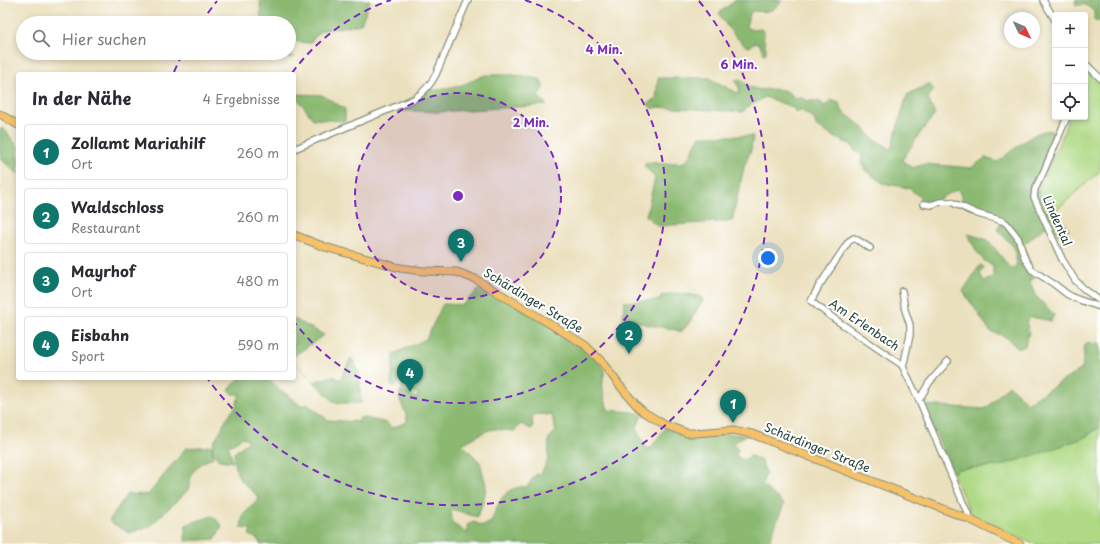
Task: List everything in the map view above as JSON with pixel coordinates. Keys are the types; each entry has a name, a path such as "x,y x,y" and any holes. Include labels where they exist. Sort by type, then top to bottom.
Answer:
{"main road":[{"path":"0,114 16,124"},
{"name":"Schärdinger Straße","path":"296,237 325,247 400,268 423,271 457,272 477,280 504,295 592,351 620,386 644,412 665,425 695,433 733,430 752,434 969,519 1020,544"}],"street":[{"path":"296,148 414,99 421,94 432,82 436,74 468,0"},
{"path":"1043,0 1052,15"},
{"path":"1088,66 1100,78"},
{"name":"Lindental","path":"1066,120 1055,148 1035,189 1034,197 1068,270 1080,286 1100,301"},
{"path":"924,204 932,205 940,202 951,202 978,214 1003,221 1018,238 1025,259 1032,270 1074,298 1100,307"},
{"name":"Am Erlenbach","path":"870,248 854,238 849,241 811,300 823,311 884,352 903,367 919,400"},
{"name":"Am Erlenbach","path":"902,291 905,310 910,325 910,335 903,367"},
{"path":"948,361 929,383 919,400 969,519"}],"green space":[{"path":"260,0 370,0 361,24 320,31 310,43 296,42 296,16 261,16"},
{"path":"736,0 782,0 776,7 769,11 752,11 748,17 747,28 753,30 761,29 764,33 766,53 764,54 760,45 755,42 750,47 742,43 721,17 719,13"},
{"path":"1075,0 1100,0 1100,22 1094,20 1094,11 1086,5 1076,5"},
{"path":"1088,68 1100,81 1100,171 1055,211 1047,212 1043,206 1039,192 1037,192 1062,137 1068,120 1088,120"},
{"path":"485,75 513,75 540,79 544,89 537,95 547,105 438,112 393,110 420,93 462,85"},
{"path":"658,78 709,78 739,94 740,90 735,80 740,79 751,87 764,90 775,89 785,91 790,93 795,98 802,98 808,101 819,101 825,106 831,100 839,103 842,111 864,128 872,138 891,149 907,95 929,84 934,90 928,98 935,115 923,129 902,160 912,168 925,164 971,168 985,158 998,162 1031,137 1045,131 1053,132 1056,135 1054,142 1032,191 1039,192 1043,206 1047,212 1055,211 1069,229 1059,236 1050,223 1024,244 1027,262 1036,277 1032,280 1029,279 1035,295 1054,315 1051,321 1031,317 1026,322 1029,332 1025,346 1018,349 1006,337 990,331 963,291 980,265 984,267 980,274 984,281 993,278 993,265 984,261 976,250 968,234 988,240 1011,269 1017,265 1014,247 997,230 1003,219 995,211 982,211 965,206 958,189 935,201 924,201 909,188 883,183 865,170 861,162 862,155 855,151 852,145 817,127 814,119 801,110 796,112 792,107 765,97 746,108 743,112 658,107 653,109 648,105 651,101 656,100"},
{"path":"296,94 322,95 345,109 345,121 313,119 296,97"},
{"path":"0,129 4,129 16,144 16,172 0,158"},
{"path":"700,136 753,136 751,150 744,167 732,221 658,226 646,216 655,178 644,165 650,162 662,164 686,162"},
{"path":"483,286 546,322 594,355 605,371 603,386 608,410 638,413 642,415 636,429 647,449 651,448 665,428 684,436 712,433 746,435 732,444 738,448 736,456 743,460 751,456 761,461 766,472 762,485 784,504 768,544 260,544 258,539 249,535 251,529 241,528 243,515 259,499 258,496 237,474 234,453 249,441 243,437 228,446 233,462 219,460 213,453 212,446 226,420 236,406 240,394 232,394 229,390 238,380 268,380 301,406 307,404 328,420 358,422 361,417 387,423 392,428 407,422 407,417 400,400 400,391 416,400 420,394 409,388 407,384 416,366 413,363 402,376 397,385 391,385 394,354 426,339 443,304 462,305","holes":["536,414 552,415 556,431 549,438 548,459 541,474 535,475 527,487 519,487 507,492 499,502 491,522 483,526 474,522 467,525 468,534 452,523 451,510 477,517 484,500 486,486 480,462 462,444 486,431 494,429 514,431 521,424 531,429 533,426 532,419"]},
{"path":"676,293 700,296 703,300 689,323 681,332 642,323 631,317 623,317 624,302 660,300 661,296"},
{"path":"296,320 324,335 296,355"},
{"path":"1100,343 1100,427 1083,438 1047,451 999,466 957,469 953,473 923,405 985,409 1009,385 1027,403 1082,369 1085,344"},
{"path":"351,358 359,371 361,403 335,403 314,382 333,376 340,380"},
{"path":"404,385 419,394 416,399 401,390"},
{"path":"1100,427 1100,544 1033,544 971,514 953,474 957,469 999,466 1083,438"},
{"path":"212,446 213,457 202,463 192,473 188,490 149,527 129,533 109,521 127,494 148,495 186,448"},
{"path":"212,516 222,525 215,539 185,541 186,525"}],"place":[{"name":"Mayrhof","path":"461,262"},
{"name":"Waldschloss","path":"629,354"},
{"name":"Eisbahn","path":"410,392"},
{"name":"Zollamt Mariahilf","path":"733,423"}]}
